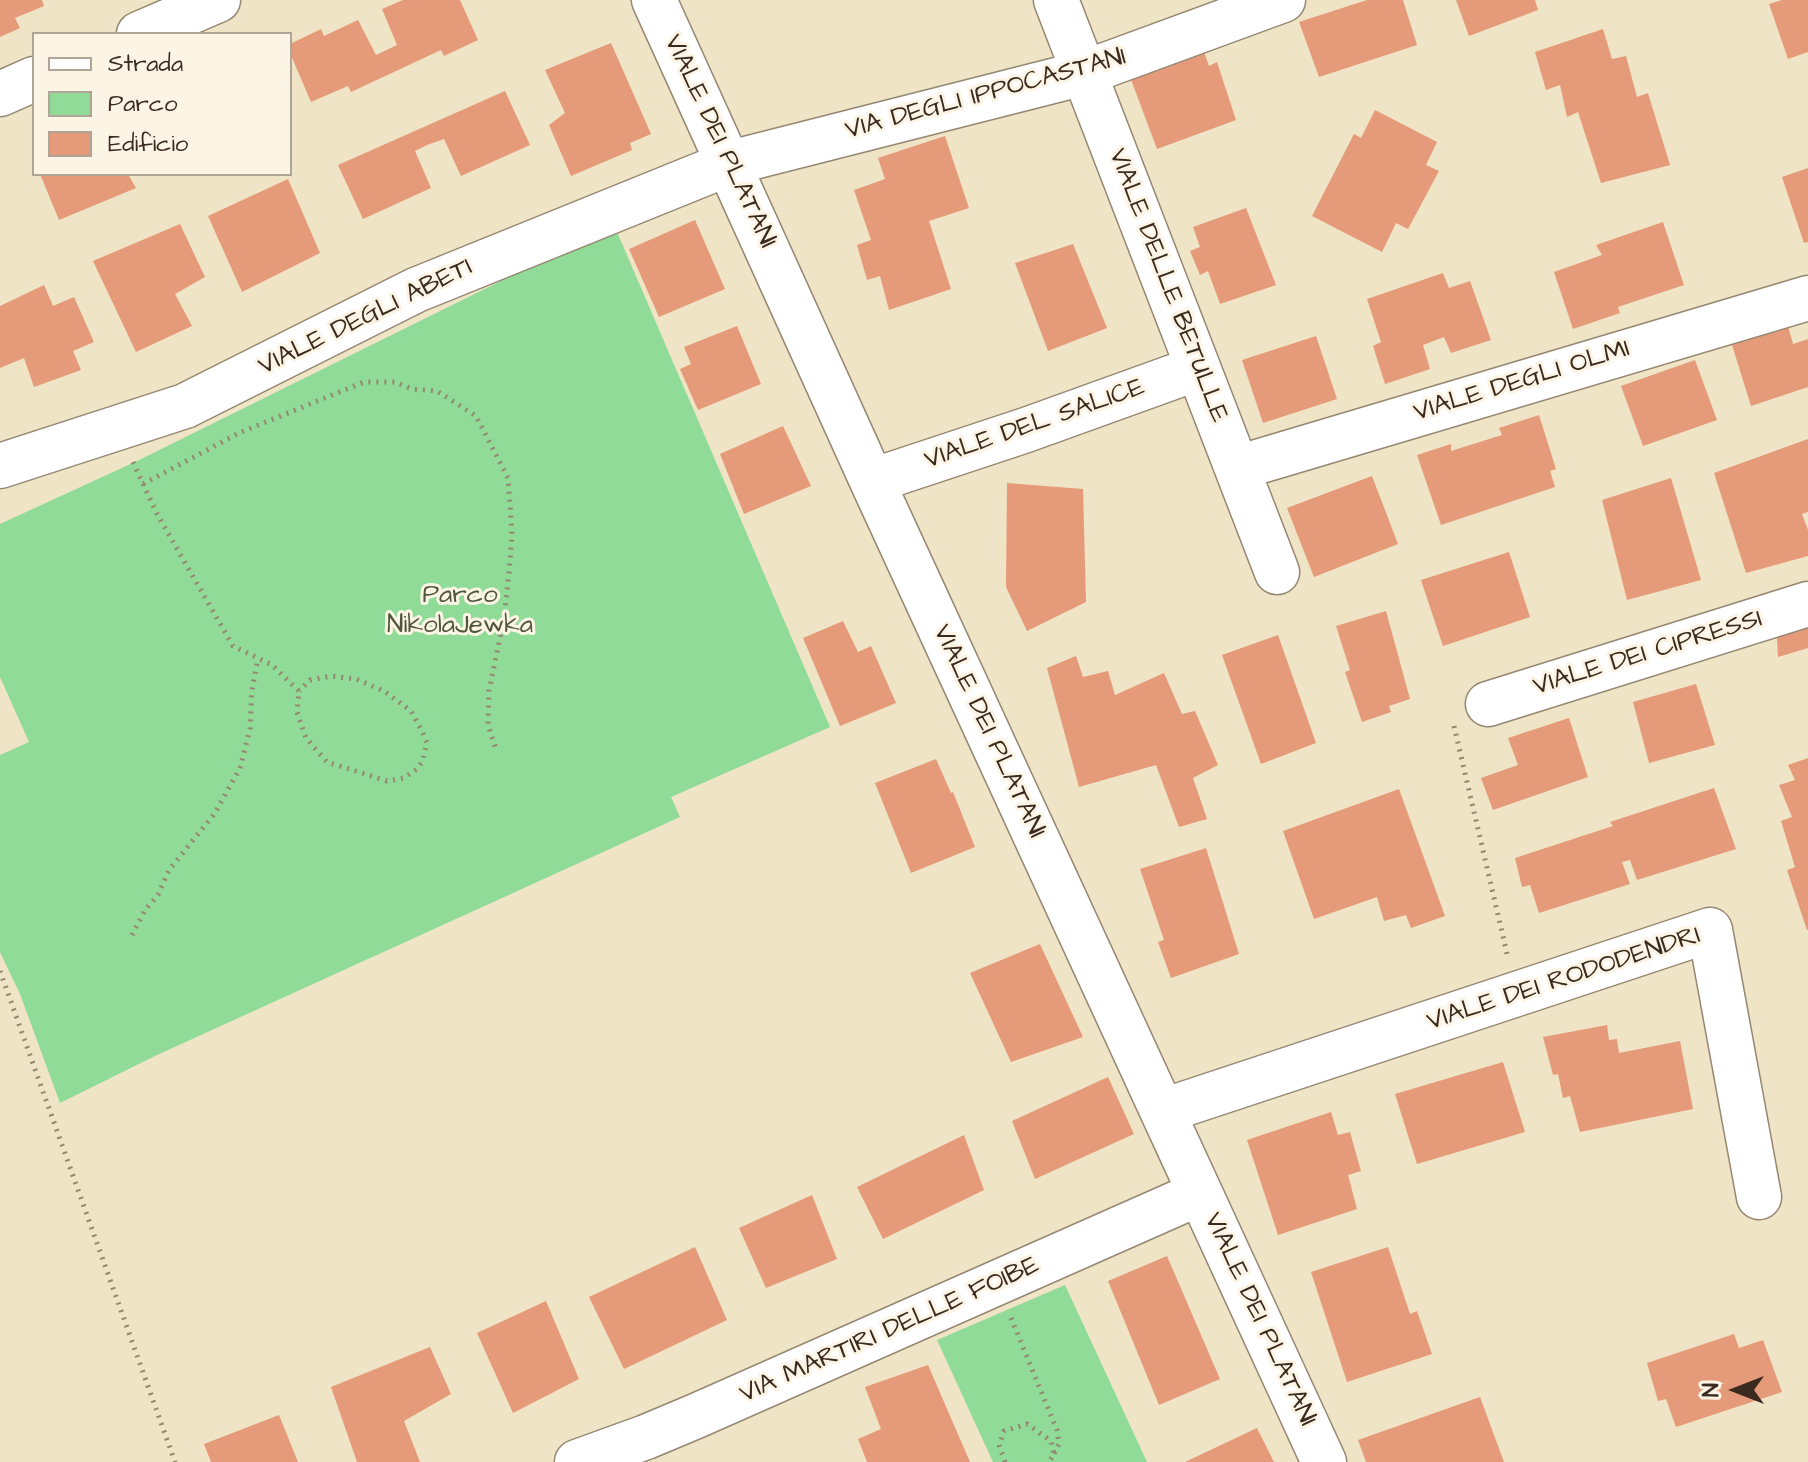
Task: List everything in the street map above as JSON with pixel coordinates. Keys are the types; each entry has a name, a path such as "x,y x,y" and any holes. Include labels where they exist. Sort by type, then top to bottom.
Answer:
{"street":[{"path":"144,32 218,0"},
{"name":"VIALE DEI PLATANI","path":"654,0 1324,1462"},
{"name":"VIALE DELLE BETULLE","path":"1056,0 1277,572"},
{"name":"VIA DEGLI IPPOCASTANI","path":"730,163 1084,73 1283,0"},
{"path":"0,94 32,80"},
{"name":"VIALE DEGLI ABETI","path":"0,466 185,406 416,290 730,163"},
{"name":"VIALE DEGLI OLMI","path":"1237,468 1808,298"},
{"name":"VIALE DEL SALICE","path":"872,481 1198,368"},
{"name":"VIALE DEI CIPRESSI","path":"1488,704 1808,604"},
{"name":"VIALE DEI RODODENDRI","path":"1163,1111 1710,930 1759,1197"},
{"name":"VIA MARTIRI DELLE FOIBE","path":"577,1462 652,1450 994,1285 1200,1193"}],"path":[{"path":"143,484 239,433 364,382 395,382 412,389 437,391 476,416 508,478 512,535 504,618 489,691 488,725 496,749"},
{"path":"118,428 157,514 233,646 272,665 299,691"},
{"path":"132,935 145,910 158,895 169,870 215,813 240,768 250,729 258,658"},
{"path":"331,676 356,679 384,691 411,711 422,731 427,743 422,762 404,778 387,781 327,762 306,738 297,712 299,691 310,680 331,676"},
{"path":"1488,704 1453,720 1517,994"},
{"path":"0,971 175,1462"},
{"path":"994,1285 1022,1342 1057,1430 1059,1444 1049,1462"},
{"path":"1005,1462 999,1445 1004,1431 1027,1424 1051,1441 1054,1454"}],"green space":[{"name":"Parco NikolaJewka","path":"614,225 830,727 671,797 680,817 157,1055 60,1103 20,994 0,952 0,755 29,742 0,677 0,524 137,461"},
{"path":"1065,1285 1147,1462 993,1462 937,1340"}],"building":[{"path":"0,0 42,0 44,6 15,18 20,28 0,37"},
{"path":"403,0 460,0 478,40 444,56 441,50 351,92 348,86 311,102 292,58 292,43 321,29 324,36 358,20 376,55 397,45 382,9"},
{"path":"1367,0 1403,0 1417,45 1319,77 1299,22"},
{"path":"1456,0 1535,0 1538,10 1469,36"},
{"path":"1782,0 1808,0 1808,52 1788,59 1769,4"},
{"path":"1603,29 1612,59 1626,56 1637,97 1648,93 1670,165 1601,183 1578,112 1567,117 1560,85 1546,90 1535,52"},
{"path":"611,43 651,134 630,143 632,150 571,176 549,125 565,113 545,70"},
{"path":"1204,52 1209,66 1217,62 1236,120 1157,149 1130,77"},
{"path":"505,91 530,145 461,176 444,139 427,145 415,151 431,188 363,219 338,165"},
{"path":"1375,110 1437,142 1426,165 1439,171 1408,229 1396,223 1382,252 1312,216 1354,134 1361,138"},
{"path":"945,136 969,208 929,221 951,289 889,310 880,276 867,280 857,245 871,240 854,190 885,179 878,158"},
{"path":"1808,168 1808,242 1804,243 1782,177"},
{"path":"41,176 129,176 136,188 59,220"},
{"path":"288,179 320,253 242,292 208,216"},
{"path":"1246,208 1276,285 1220,304 1208,271 1200,275 1190,251 1200,247 1193,227"},
{"path":"695,220 725,289 659,317 629,249"},
{"path":"1663,222 1684,285 1618,307 1620,313 1573,329 1554,272 1602,255 1596,245"},
{"path":"180,224 205,277 175,294 192,326 136,352 93,261"},
{"path":"1073,244 1107,328 1048,351 1015,263"},
{"path":"1443,273 1449,288 1470,281 1491,340 1451,353 1444,337 1423,345 1430,369 1385,384 1373,346 1381,342 1367,299"},
{"path":"44,285 53,306 74,297 94,342 73,351 81,370 34,387 24,358 0,368 0,306"},
{"path":"737,326 761,384 698,410 680,369 691,364 684,347"},
{"path":"1788,326 1793,344 1808,339 1808,387 1751,406 1732,345"},
{"path":"1316,336 1337,399 1263,423 1242,360"},
{"path":"1695,360 1717,420 1643,446 1621,386"},
{"path":"1539,415 1556,469 1550,471 1555,487 1441,525 1417,455 1451,444 1451,451 1502,435 1499,428"},
{"path":"783,426 811,486 744,514 720,454"},
{"path":"1808,439 1808,512 1802,514 1808,530 1808,556 1746,573 1714,473"},
{"path":"1372,476 1398,544 1314,577 1287,508"},
{"path":"1671,478 1701,580 1627,600 1602,500"},
{"path":"1007,483 1083,489 1086,602 1027,631 1006,587"},
{"path":"1509,552 1530,617 1443,646 1421,580"},
{"path":"1808,610 1808,648 1778,657 1776,620"},
{"path":"1386,611 1410,699 1389,706 1391,712 1362,722 1345,672 1350,670 1336,626"},
{"path":"843,621 858,652 871,646 896,703 840,726 803,638"},
{"path":"1278,635 1316,743 1261,764 1222,655"},
{"path":"1076,656 1083,677 1108,671 1115,695 1164,673 1182,714 1195,711 1218,765 1193,778 1207,819 1179,827 1156,765 1079,787 1047,668"},
{"path":"1696,684 1715,745 1649,763 1633,702"},
{"path":"1569,718 1588,777 1493,810 1481,778 1518,765 1508,738"},
{"path":"1808,758 1807,930 1787,870 1795,867 1781,821 1792,817 1779,785 1795,780 1788,765"},
{"path":"936,759 975,847 911,873 875,783"},
{"path":"1714,788 1736,849 1637,880 1630,860 1622,862 1630,884 1539,913 1530,885 1522,887 1515,858 1613,826 1610,822"},
{"path":"1399,789 1445,916 1411,928 1406,915 1384,921 1377,897 1314,919 1283,831"},
{"path":"1206,848 1239,954 1171,978 1158,942 1164,940 1140,869"},
{"path":"1040,944 1083,1037 1011,1062 970,973"},
{"path":"1607,1025 1609,1040 1617,1039 1619,1053 1680,1041 1693,1109 1580,1132 1570,1096 1563,1098 1558,1074 1553,1075 1543,1037"},
{"path":"1503,1062 1525,1132 1417,1164 1395,1094"},
{"path":"1108,1077 1134,1134 1035,1179 1012,1121"},
{"path":"1331,1112 1338,1135 1350,1132 1361,1171 1348,1175 1357,1209 1278,1235 1247,1140"},
{"path":"964,1135 984,1190 883,1239 857,1187"},
{"path":"812,1195 837,1259 766,1288 739,1228"},
{"path":"695,1247 727,1320 624,1369 589,1297"},
{"path":"1388,1247 1410,1314 1417,1311 1432,1354 1347,1382 1311,1272"},
{"path":"1167,1256 1220,1379 1159,1405 1108,1281"},
{"path":"546,1301 579,1379 513,1413 477,1333"},
{"path":"1734,1334 1739,1348 1763,1340 1782,1392 1676,1427 1666,1399 1658,1401 1647,1363"},
{"path":"430,1347 451,1394 404,1421 420,1462 357,1462 331,1387"},
{"path":"928,1365 970,1462 867,1462 858,1439 881,1429 865,1387"},
{"path":"1480,1397 1504,1462 1366,1462 1358,1440"},
{"path":"279,1415 298,1462 211,1462 204,1444"},
{"path":"1257,1428 1274,1462 1185,1462"}]}
